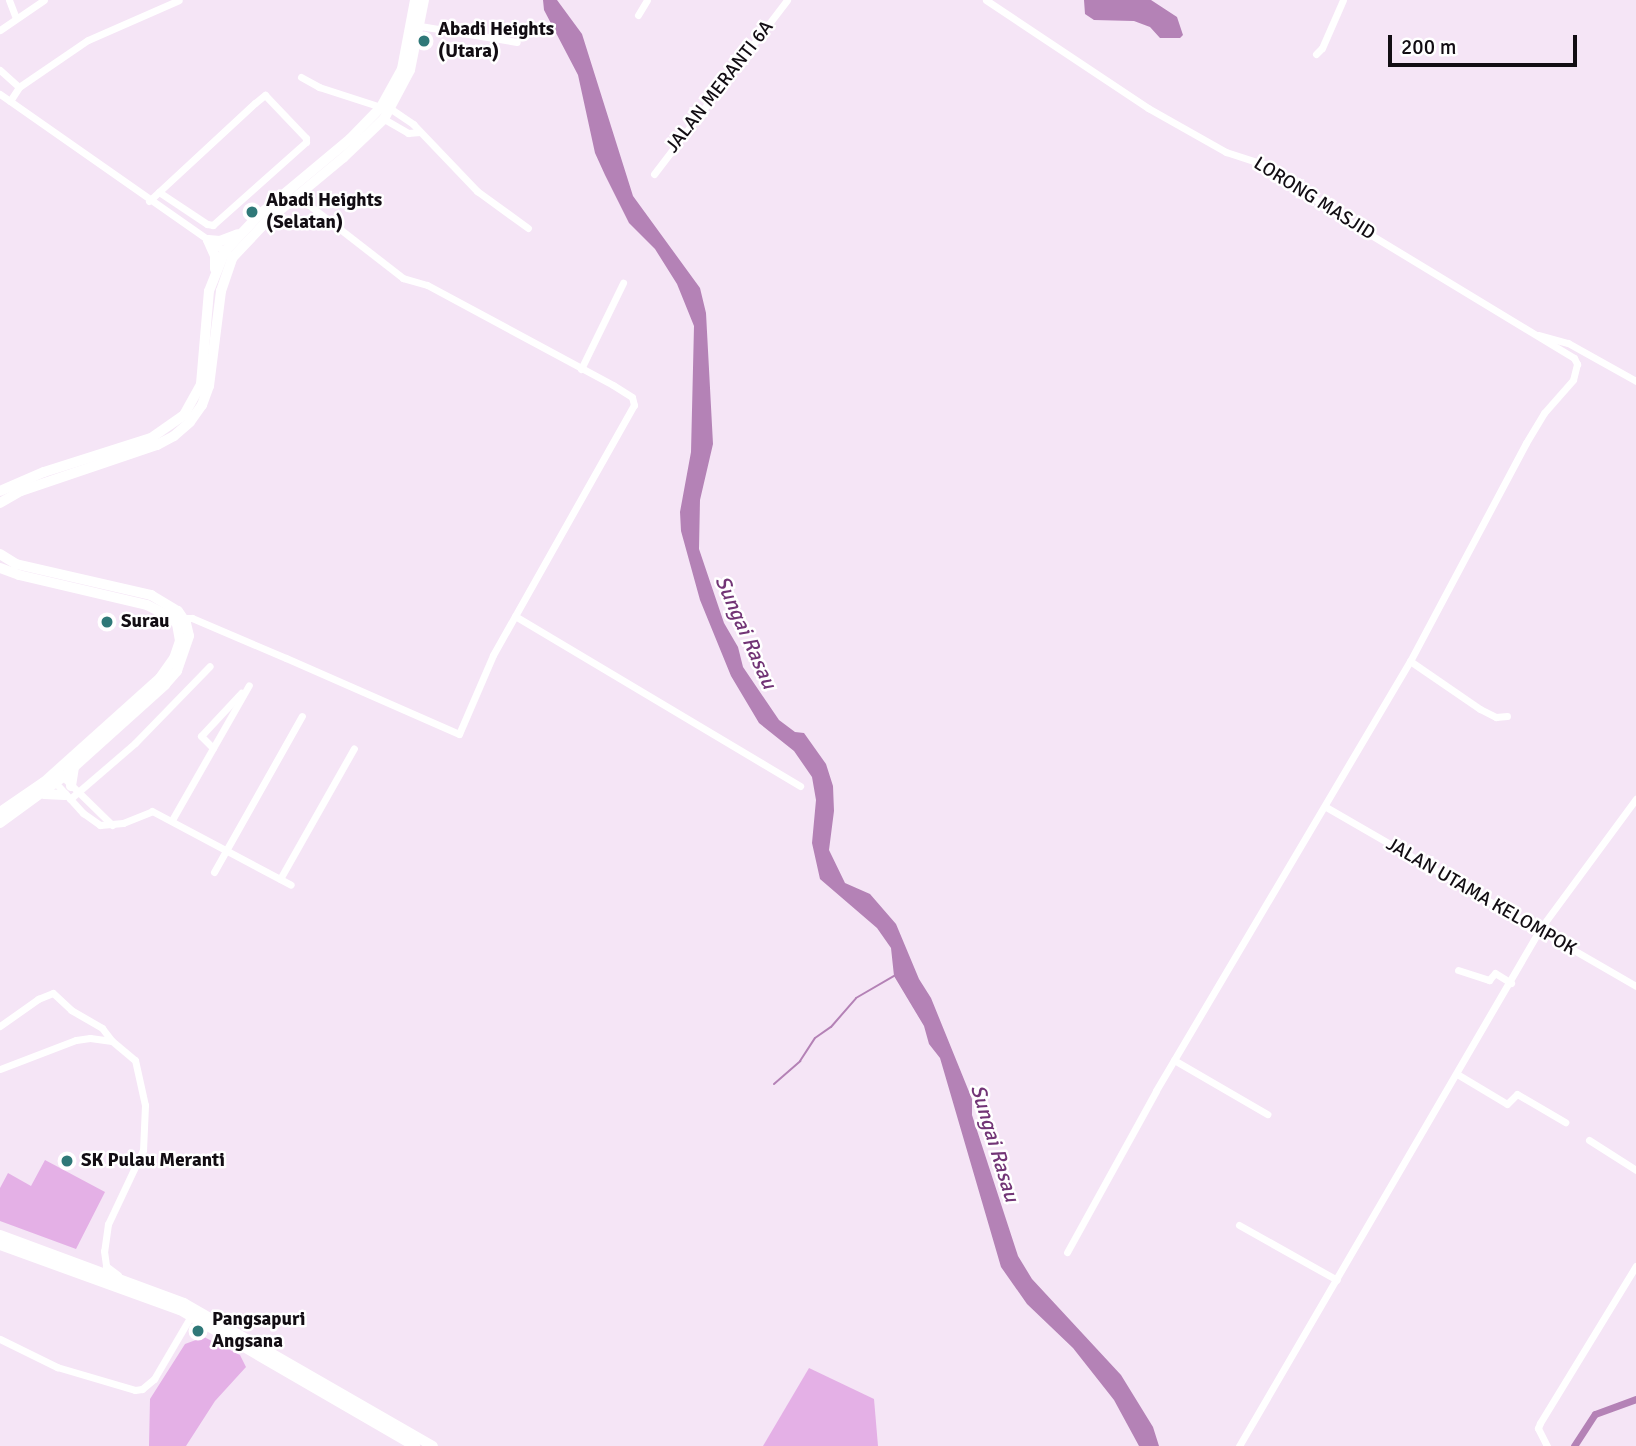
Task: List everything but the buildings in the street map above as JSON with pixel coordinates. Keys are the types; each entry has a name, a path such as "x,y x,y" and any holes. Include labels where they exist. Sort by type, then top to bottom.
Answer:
{"main road":[{"path":"0,491 44,472 151,438 184,415 201,384 207,304 215,256 208,240 230,239 243,230 386,111 402,69 415,0"},
{"path":"0,503 21,491 157,445 174,436 190,422 202,405 209,386 221,291 229,254 359,145 386,111 410,70 424,0"},
{"path":"214,274 243,230"},
{"path":"0,554 16,564 151,596 167,603 183,618 189,636 188,646 177,671 76,765 0,812"},
{"path":"0,568 19,575 147,605 172,618 180,632 174,658 160,678 41,794 0,823"},
{"path":"41,794 71,793 76,765"},
{"path":"0,1235 184,1303 433,1446"},
{"path":"0,1245 191,1316 415,1446"}],"street":[{"path":"9,0 16,18"},
{"path":"0,30 44,0"},
{"path":"10,101 19,87 89,40 179,0"},
{"path":"638,15 647,0"},
{"name":"JALAN MERANTI 6A","path":"654,174 787,0"},
{"name":"LORONG MASJID","path":"986,0 1148,108 1226,152 1264,164 1338,215 1574,358 1577,372 1544,413 1526,443 1410,661 1174,1060 1067,1252"},
{"path":"1316,54 1322,48 1343,0"},
{"path":"420,26 517,42"},
{"path":"0,70 19,87"},
{"path":"301,77 318,88 386,111 420,132 477,191 528,228"},
{"path":"0,94 149,201 229,254"},
{"path":"149,201 263,96 267,96 306,140 213,225 207,224 159,192"},
{"path":"183,618 192,618 459,734 484,672 634,405 632,397 581,369 431,287 408,281 309,205 301,194"},
{"path":"581,369 623,283"},
{"path":"1534,334 1567,343 1636,381"},
{"path":"515,616 800,786"},
{"path":"1410,661 1480,709 1496,717 1507,716"},
{"path":"71,793 135,743 210,666"},
{"path":"172,820 249,685 201,736 213,748"},
{"path":"214,872 302,716"},
{"path":"280,879 354,748"},
{"path":"56,777 71,793 112,825 152,811 291,885"},
{"path":"1239,1446 1541,929 1636,799"},
{"name":"JALAN UTAMA KELOMPOK","path":"1326,807 1636,986"},
{"path":"1458,970 1489,980 1495,973 1511,982"},
{"path":"0,1026 53,993 63,1004 102,1028 111,1041 135,1060 145,1105 143,1150 108,1224 104,1251 106,1266 125,1279"},
{"path":"0,1069 76,1040 111,1041"},
{"path":"1174,1060 1267,1114"},
{"path":"1457,1074 1507,1104 1517,1094 1565,1122"},
{"path":"1588,1140 1636,1170"},
{"path":"1239,1225 1337,1280"},
{"path":"1547,1446 1538,1428 1540,1423 1636,1266"},
{"path":"0,1339 57,1367 135,1390 142,1389 155,1379 191,1316"}],"shaded area":[{"path":"543,0 557,0 582,34 633,196 700,288 706,313 713,444 700,500 699,549 724,623 738,647 743,667 779,720 795,732 804,733 826,764 833,786 834,811 829,850 845,883 870,894 896,924 919,979 931,998 972,1099 972,1115 1018,1256 1032,1279 1121,1375 1153,1427 1159,1446 1139,1446 1114,1400 1073,1348 1027,1304 1001,1267 940,1058 929,1044 924,1026 894,976 891,948 877,928 820,879 812,843 816,800 812,777 794,751 759,723 731,676 700,600 681,531 680,512 691,452 694,326 677,284 655,249 629,223 605,175 595,153 578,75 544,10"},
{"path":"1084,0 1151,0 1177,17 1183,35 1180,38 1160,38 1150,27 1134,21 1094,20 1085,14"},
{"path":"45,1160 105,1192 76,1249 0,1221 0,1188 8,1173 31,1186"},
{"path":"204,1337 240,1355 246,1367 215,1401 186,1446 149,1446 150,1399 185,1344"},
{"path":"809,1368 874,1399 878,1446 763,1446"}],"waterway":[{"path":"774,1084 800,1061 815,1038 831,1027 856,998 894,976"},
{"path":"1574,1446 1595,1414 1636,1399"}],"place":[{"name":"Abadi Heights (Utara)","path":"424,41"},
{"name":"Abadi Heights (Selatan)","path":"252,212"},
{"name":"Surau","path":"107,622"},
{"name":"SK Pulau Meranti","path":"67,1161"},
{"name":"Pangsapuri Angsana","path":"198,1331"}],"water label":[{"name":"Sungai Rasau","path":"746,632"},
{"name":"Sungai Rasau","path":"995,1143"}]}
